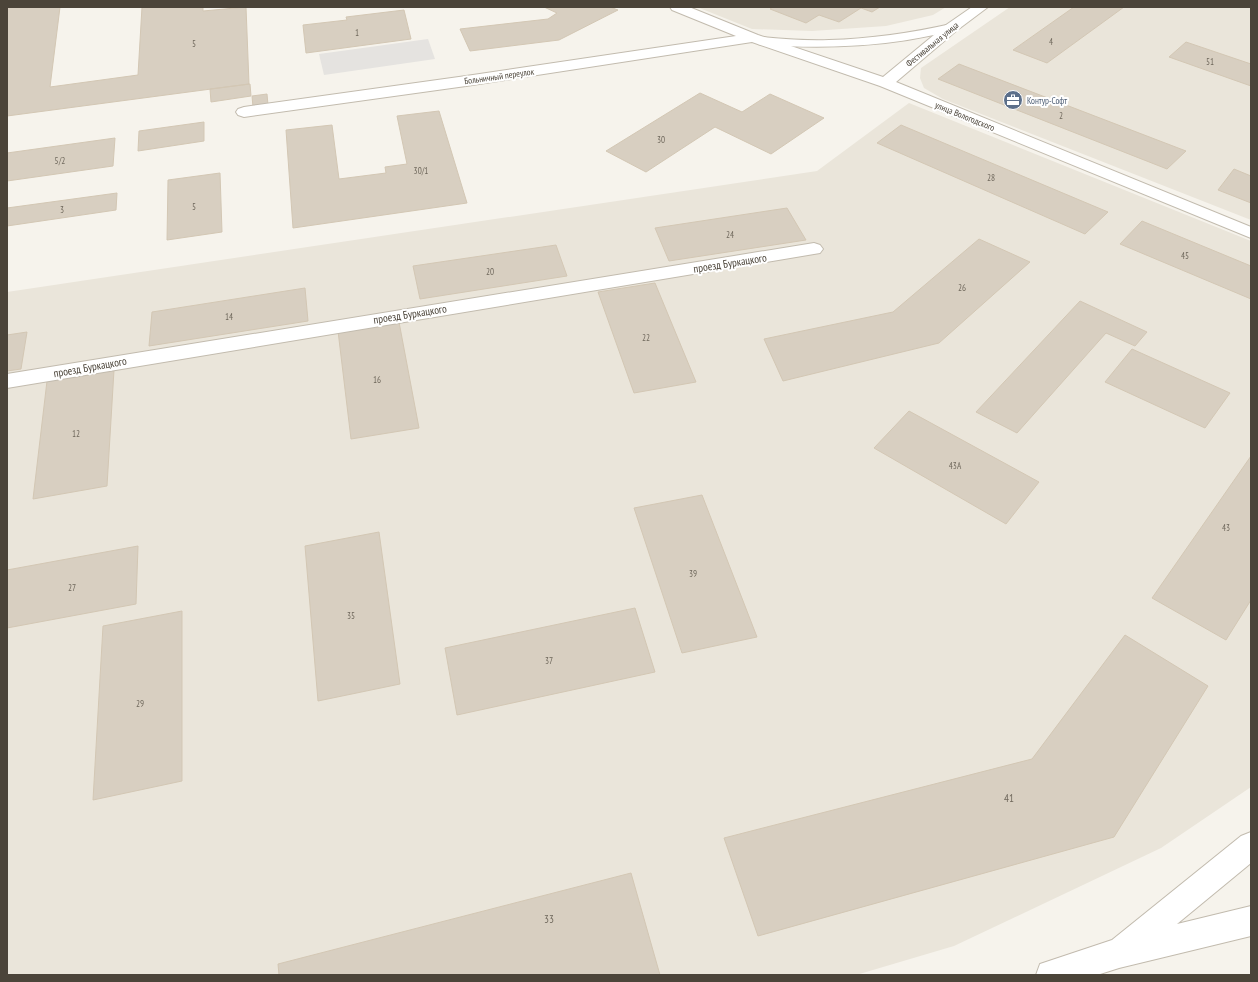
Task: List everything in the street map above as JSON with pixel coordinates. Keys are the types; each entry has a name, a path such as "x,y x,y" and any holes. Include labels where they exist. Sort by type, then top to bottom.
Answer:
{"street":[{"name":"улица Вологодского","path":"677,7 757,39 885,83 1251,233"},
{"name":"Фестивальная улица","path":"885,83 951,28 981,7"},
{"name":"Больничный переулок","path":"244,112 757,39"},
{"name":"проезд Буркацкого","path":"7,381 814,249"},
{"path":"1119,953 1251,845"},
{"path":"1051,975 1119,953 1251,921"}],"lane":[{"path":"757,39 811,44 851,43 913,35 951,28"}],"shaded area":[{"path":"697,7 946,7 933,15 886,26 812,31 752,29"},
{"path":"1010,7 1251,7 1251,220 943,99 924,88 920,78 921,68"},
{"path":"428,39 435,59 324,75 319,54"},
{"path":"909,103 1251,241 1251,787 1161,848 954,946 856,975 7,975 7,292 817,171"}],"building":[{"path":"7,7 60,7 50,87 138,75 142,7 203,7 203,11 246,7 249,84 7,116"},
{"path":"544,7 610,7 618,10 559,40 470,51 460,29 548,19 557,13"},
{"path":"773,7 880,7 872,12 861,8 839,22 819,15 806,23 770,9"},
{"path":"1074,7 1124,7 1047,63 1013,50"},
{"path":"404,10 411,39 306,53 303,25 347,20 346,17"},
{"path":"1186,42 1251,64 1251,86 1169,57"},
{"path":"959,64 1186,151 1167,169 938,79"},
{"path":"250,84 251,96 211,102 210,89"},
{"path":"700,93 742,112 770,94 824,118 771,154 715,127 646,172 606,151"},
{"path":"267,94 268,105 253,107 252,96"},
{"path":"439,111 467,203 293,228 286,130 332,125 339,179 386,173 385,167 407,164 397,116"},
{"path":"204,122 204,141 138,151 139,131"},
{"path":"901,125 1108,212 1085,234 877,143"},
{"path":"115,138 113,166 7,181 7,153"},
{"path":"1234,169 1251,176 1251,203 1218,190"},
{"path":"220,173 222,232 167,240 168,180"},
{"path":"117,193 116,210 7,226 7,208"},
{"path":"787,208 806,240 669,261 655,228"},
{"path":"1142,221 1251,266 1251,299 1120,244"},
{"path":"979,239 1030,262 939,343 783,381 764,339 893,312"},
{"path":"556,245 567,276 420,299 413,266"},
{"path":"655,283 696,382 634,393 598,292"},
{"path":"305,288 308,321 149,346 152,312"},
{"path":"1080,301 1147,332 1135,346 1106,333 1017,433 976,412"},
{"path":"399,322 419,428 351,439 338,331"},
{"path":"27,332 21,369 7,371 7,335"},
{"path":"1132,349 1230,393 1205,428 1105,382"},
{"path":"114,370 107,486 33,499 47,381"},
{"path":"909,411 1039,482 1006,524 874,448"},
{"path":"1251,456 1251,600 1226,640 1152,598"},
{"path":"702,495 757,637 682,653 634,508"},
{"path":"379,532 400,684 318,701 305,546"},
{"path":"138,546 136,604 7,628 7,570"},
{"path":"635,608 655,672 457,715 445,648"},
{"path":"182,611 182,781 93,800 103,626"},
{"path":"1125,635 1208,686 1114,837 758,936 724,838 1032,759"},
{"path":"631,873 660,975 279,975 278,964"}],"place":[{"name":"Контур-Софт","path":"1013,100"}]}
